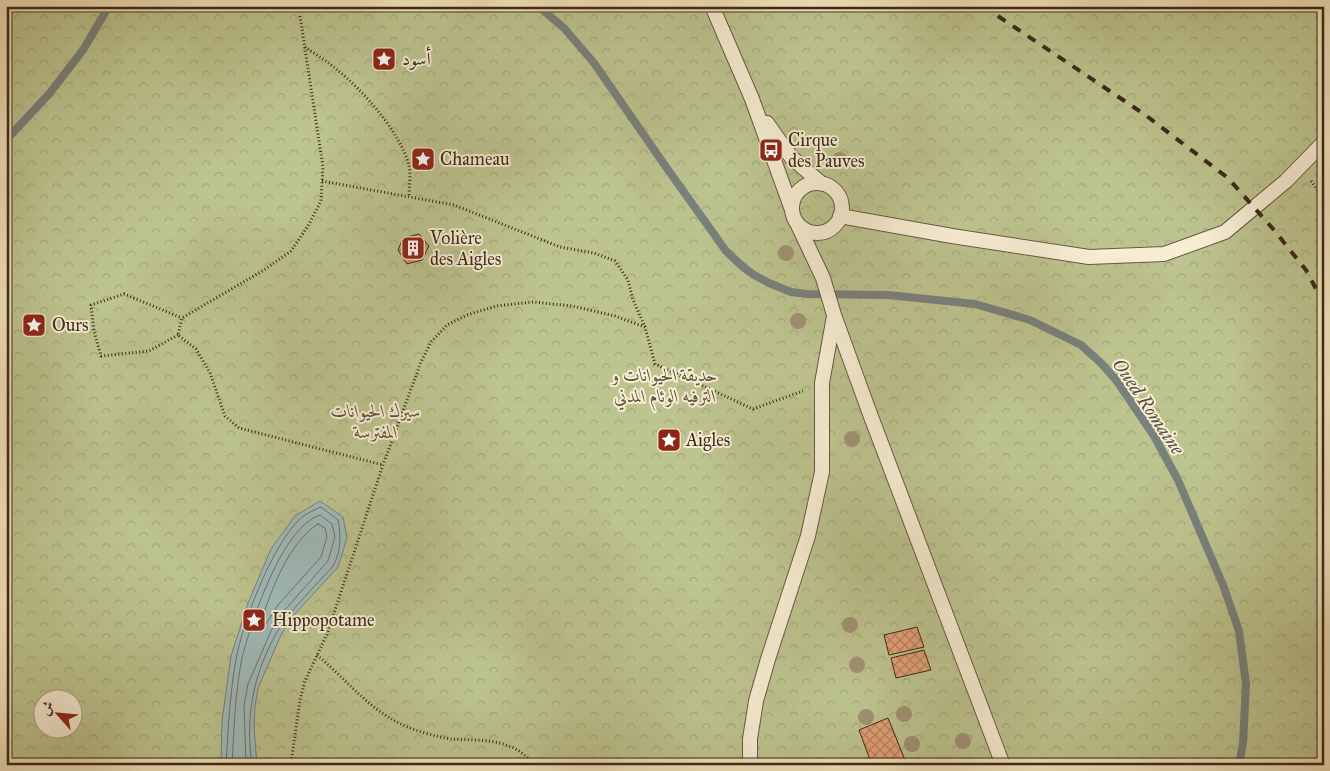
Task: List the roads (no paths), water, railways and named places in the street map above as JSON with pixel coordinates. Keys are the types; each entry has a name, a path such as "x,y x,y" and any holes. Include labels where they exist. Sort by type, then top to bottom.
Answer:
{"lane":[{"path":"712,6 752,100 794,216 823,278 834,315 1003,765"},
{"path":"752,100 791,157 822,184 836,192 840,200 842,208 837,224 826,232 811,233 801,228 794,216 795,196 800,190 811,184 822,184"},
{"path":"840,216 952,236 1089,257 1164,254 1225,232 1286,181 1324,142"},
{"path":"750,765 750,739 756,701 808,536 822,472 822,383 834,315"}],"water":[{"path":"320,501 343,517 347,538 338,567 292,617 281,635 258,688 254,727 257,765 221,765 222,721 231,656 248,603 271,549 295,516"}],"waterway":[{"path":"6,140 49,94 83,50 109,6"},
{"name":"Oued Romaine","path":"538,6 564,28 594,63 726,251 754,275 791,292 807,294 888,295 975,304 1030,320 1081,345 1101,363 1116,380 1154,436 1178,480 1223,585 1239,631 1246,684 1243,743 1239,765"}],"railway":[{"path":"983,6 1144,114 1228,178 1306,270 1324,304"}],"place":[{"name":"أسود","path":"384,59"},
{"name":"Cirque des Pauves","path":"771,150"},
{"name":"Chameau","path":"423,159"},
{"name":"Volière des Aigles","path":"413,248"},
{"name":"Ours","path":"34,325"},
{"name":"Aigles","path":"669,440"},
{"name":"Hippopotame","path":"254,620"}],"park label":[{"name":"حديقة الحيوانات و الترفيه الوئام المدني","path":"665,385"},
{"name":"سيرك الحيوانات المفترسة","path":"376,421"}]}
